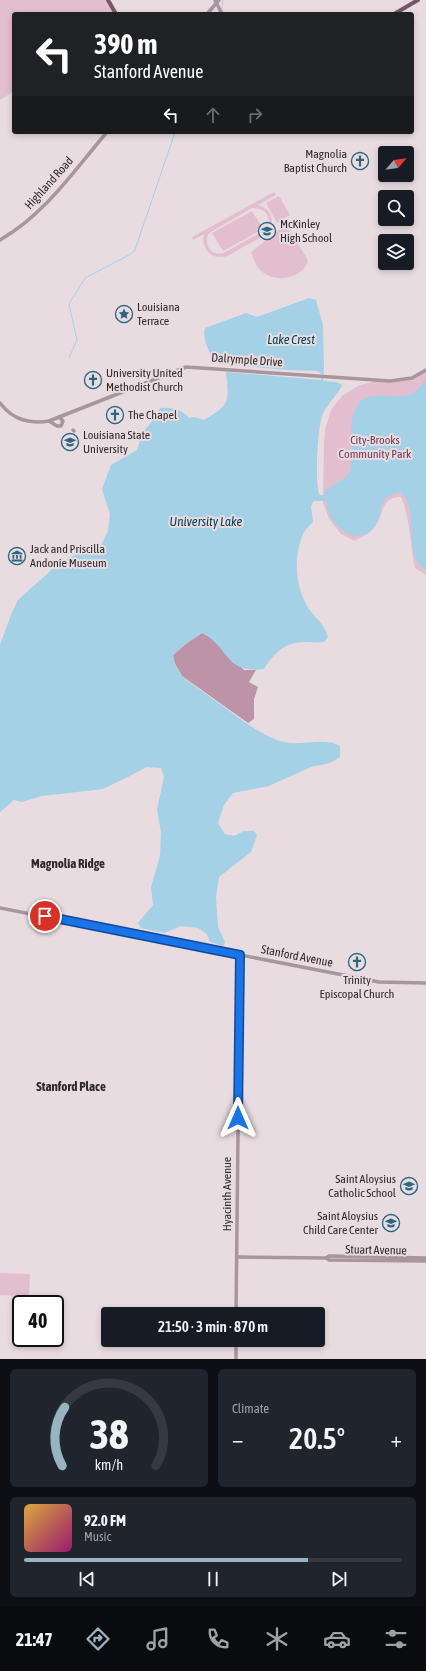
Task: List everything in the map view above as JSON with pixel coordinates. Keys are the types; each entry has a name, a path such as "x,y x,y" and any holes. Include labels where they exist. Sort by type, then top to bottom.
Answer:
{"main road":[{"path":"108,0 115,12"},
{"path":"397,12 418,0"}],"street":[{"path":"217,1 218,8 221,12"},
{"path":"209,12 217,1"},
{"name":"Highland Road","path":"0,240 24,224 43,207 105,134"},
{"name":"Dalrymple Drive","path":"0,403 11,414 19,419 36,423 49,421 186,367 394,381 412,378 426,370"},
{"name":"Dalrymple Drive","path":"63,421 71,412"},
{"path":"57,418 63,421 63,424 60,426 56,426 54,423 57,418"},
{"name":"Dalrymple Drive","path":"49,421 54,423"},
{"name":"Stanford Avenue","path":"0,908 380,982 426,983"},
{"name":"Hyacinth Avenue","path":"236,1307 240,955"},
{"name":"Stuart Avenue","path":"326,1258 329,1256 426,1258"},
{"name":"Stuart Avenue","path":"237,1257 426,1261"},
{"path":"236,1347 236,1359"}],"green space":[{"path":"0,0 108,0 115,12 12,12 12,92 0,100"},
{"path":"274,192 276,195 258,205 266,209 271,216 272,222 268,232 230,255 216,257 209,253 206,250 203,238 204,234 193,240 192,237","holes":["252,208 262,210 267,214 269,224 265,230 224,253 215,253 209,249 207,241 209,233"]},
{"path":"279,196 290,215 277,223 266,203"},
{"path":"252,211 263,229 223,251 212,233"},
{"path":"284,226 287,227 308,262 300,272 295,275 276,278 259,269 251,252"},
{"name":"City-Brooks Community Park","path":"426,370 426,575 415,568 408,522 401,497 389,500 383,508 374,528 355,541 341,534 329,519 323,502 325,430 331,410 342,396 360,385 380,380 412,378"},
{"path":"0,1273 30,1274 29,1295 0,1295"}],"shaded area":[{"path":"202,633 210,637 244,670 256,670 249,682 258,687 254,699 254,719 248,723 182,676 174,662 173,655"}],"water":[{"name":"University Lake","path":"309,298 316,300 323,325 323,380 337,382 342,385 322,416 318,443 317,469 318,489 320,495 325,495 325,490 341,481 348,474 351,460 352,420 359,403 369,397 405,396 411,394 417,390 426,379 426,570 419,564 415,557 410,511 406,499 401,492 393,494 385,499 377,523 369,532 356,536 343,531 337,526 328,512 326,501 314,501 311,506 313,522 304,532 300,543 297,572 298,582 304,601 327,633 328,637 324,642 305,642 286,646 276,653 264,669 241,667 234,663 218,645 202,633 173,655 176,666 183,677 244,721 270,737 287,743 326,742 340,746 340,757 330,763 311,767 269,786 233,793 224,805 218,823 225,834 234,836 244,831 254,831 257,835 251,852 219,877 216,897 218,927 225,942 223,946 210,942 207,934 198,928 181,926 164,933 141,928 138,923 153,905 151,887 160,856 161,832 157,810 164,777 161,768 146,767 103,789 42,796 22,802 14,800 0,812 0,645 18,600 58,564 70,557 100,547 108,531 110,514 102,489 111,465 137,450 142,433 155,418 160,408 176,409 183,412 189,418 194,417 204,420 224,406 228,390 226,372 321,380 322,374 317,371 222,364 215,360 210,352 204,335 205,328 246,313 257,317"}],"waterway":[{"path":"222,9 223,0"},
{"path":"69,358 77,340 69,304 85,278 129,255 135,250 174,134"}],"place":[{"name":"Magnolia Baptist Church","path":"360,161"},
{"name":"McKinley High School","path":"267,231"},
{"name":"Louisiana Terrace","path":"124,314"},
{"name":"University United Methodist Church","path":"93,380"},
{"name":"The Chapel","path":"115,415"},
{"name":"Louisiana State University","path":"70,442"},
{"name":"Jack and Priscilla Andonie Museum","path":"17,556"},
{"name":"Trinity Episcopal Church","path":"357,962"},
{"name":"Saint Aloysius Catholic School","path":"409,1186"},
{"name":"Saint Aloysius Child Care Center","path":"391,1223"}],"district":[{"name":"Magnolia Ridge","path":"68,863"},
{"name":"Stanford Place","path":"71,1086"}],"route":[{"path":"45,916 240,955 238,1118"}],"water label":[{"name":"Lake Crest","path":"291,339"}]}
